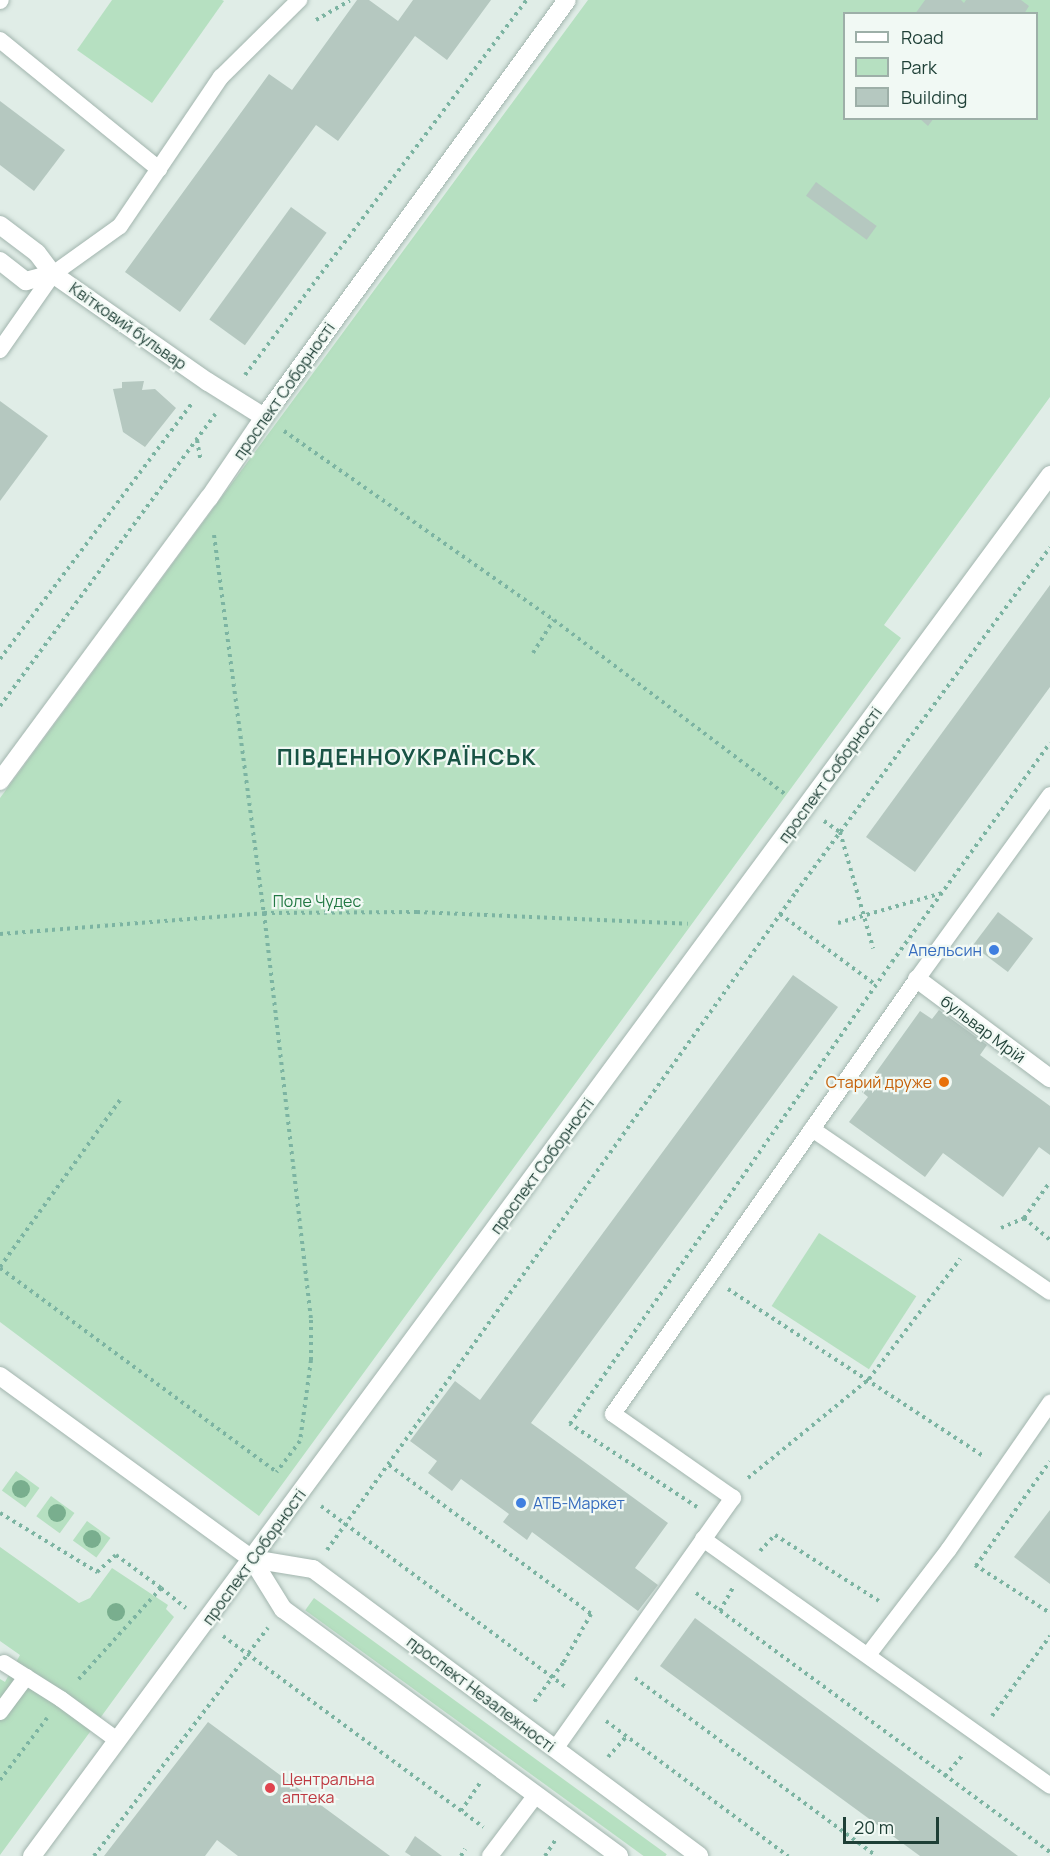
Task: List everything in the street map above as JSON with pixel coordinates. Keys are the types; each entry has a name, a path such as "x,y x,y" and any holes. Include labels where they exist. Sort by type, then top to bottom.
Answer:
{"street":[{"name":"проспект Соборності","path":"0,781 209,498 264,417 567,0"},
{"name":"Квітковий бульвар","path":"0,225 37,253 53,274 208,382 264,417"},
{"path":"0,261 26,281 53,274"},
{"name":"проспект Соборності","path":"32,1856 206,1623 1050,475"},
{"name":"бульвар Мрій","path":"916,980 1050,1078"},
{"name":"проспект Незалежності","path":"0,1376 252,1559 282,1609 619,1856"},
{"name":"проспект Незалежності","path":"252,1559 313,1569 699,1856"}],"lane":[{"path":"0,350 53,274 120,226 221,77 299,0"},
{"path":"0,40 159,169"},
{"path":"555,1749 733,1498 613,1414 916,980 1050,795"},
{"path":"812,1129 1050,1293"},
{"path":"868,1655 950,1549 1050,1403"},
{"path":"703,1539 1050,1786"},
{"path":"4,1663 61,1699 117,1740"},
{"path":"0,1712 26,1677"},
{"path":"490,1856 536,1795"}],"path":[{"path":"0,706 229,396 527,0"},
{"path":"0,659 208,382"},
{"path":"264,417 554,620 805,809 840,832 873,948"},
{"path":"197,440 209,498 264,913 311,1320 311,1360 300,1441 277,1472"},
{"path":"313,1569 347,1525 780,914 1050,548"},
{"path":"533,653 554,620"},
{"path":"838,923 943,892"},
{"path":"0,934 264,913 417,912 719,925"},
{"path":"780,914 876,985"},
{"path":"120,1100 0,1268 588,1705"},
{"path":"751,1474 869,1379 974,1241 1024,1218 1050,1182"},
{"path":"1024,1218 1050,1240"},
{"path":"684,1260 869,1379 1031,1488"},
{"path":"976,1566 1050,1461"},
{"path":"389,1465 591,1614 563,1663"},
{"path":"0,1513 97,1572 116,1555 501,1840"},
{"path":"775,1535 899,1614"},
{"path":"950,1549 1050,1612"},
{"path":"0,1778 61,1699 161,1588"},
{"path":"688,1602 695,1593 1050,1852"},
{"path":"94,1856 282,1609"},
{"path":"945,1776 1050,1636"},
{"path":"628,1686 641,1668"},
{"path":"634,1678 876,1856"},
{"path":"610,1711 604,1720 788,1856"}],"green space":[{"path":"112,0 224,1 152,103 77,50"},
{"name":"Поле Чудес","path":"588,0 1050,0 1050,397 884,625 901,638 259,1516 0,1322 0,798"},
{"path":"819,1233 916,1296 869,1369 772,1306"},
{"path":"16,1471 39,1488 25,1507 2,1490"},
{"path":"51,1496 74,1513 60,1533 36,1516"},
{"path":"87,1521 110,1538 96,1557 73,1540"},
{"path":"0,1547 79,1603 90,1598 112,1568 168,1605 166,1609 174,1617 0,1855 0,1679 5,1682 20,1655 0,1641"},
{"path":"314,1598 667,1854 644,1856 305,1610"}],"building":[{"path":"357,0 369,0 398,21 413,0 491,0 447,60 415,36 338,141 316,125 180,312 125,272 269,74 292,90"},
{"path":"925,0 961,0 964,3 966,0 1021,0 1029,6 1025,12 916,12"},
{"path":"0,101 65,150 34,191 0,165"},
{"path":"921,120 932,120 928,126"},
{"path":"816,182 877,226 867,240 806,196"},
{"path":"291,207 327,233 245,345 209,319"},
{"path":"144,381 142,390 155,389 176,408 145,447 123,432 113,389 122,388 122,382"},
{"path":"0,401 48,436 0,501"},
{"path":"1050,585 1050,687 915,872 866,837"},
{"path":"998,912 1033,938 1008,972 973,946"},
{"path":"793,975 838,1007 531,1423 668,1523 635,1568 658,1585 638,1611 532,1532 527,1540 503,1522 509,1514 461,1479 452,1491 428,1473 437,1461 410,1441 455,1381 480,1400"},
{"path":"939,1010 987,1045 980,1055 1050,1106 1050,1155 1039,1147 1003,1197 943,1153 925,1177 849,1122 868,1097 862,1092 920,1011 932,1019"},
{"path":"1050,1510 1050,1584 1014,1557"},
{"path":"695,1618 1018,1856 920,1856 660,1666"},
{"path":"208,1722 390,1856 238,1856 217,1840 205,1856 104,1856"},
{"path":"415,1836 442,1856 411,1856 405,1852"}],"place":[{"name":"Апельсин","path":"994,950"},
{"name":"Старий друже","path":"944,1082"},
{"name":"АТБ-Маркет","path":"521,1503"},
{"name":"Центральна аптека","path":"270,1788"}],"district":[{"name":"ПІВДЕННОУКРАЇНСЬК","path":"407,758"}]}
